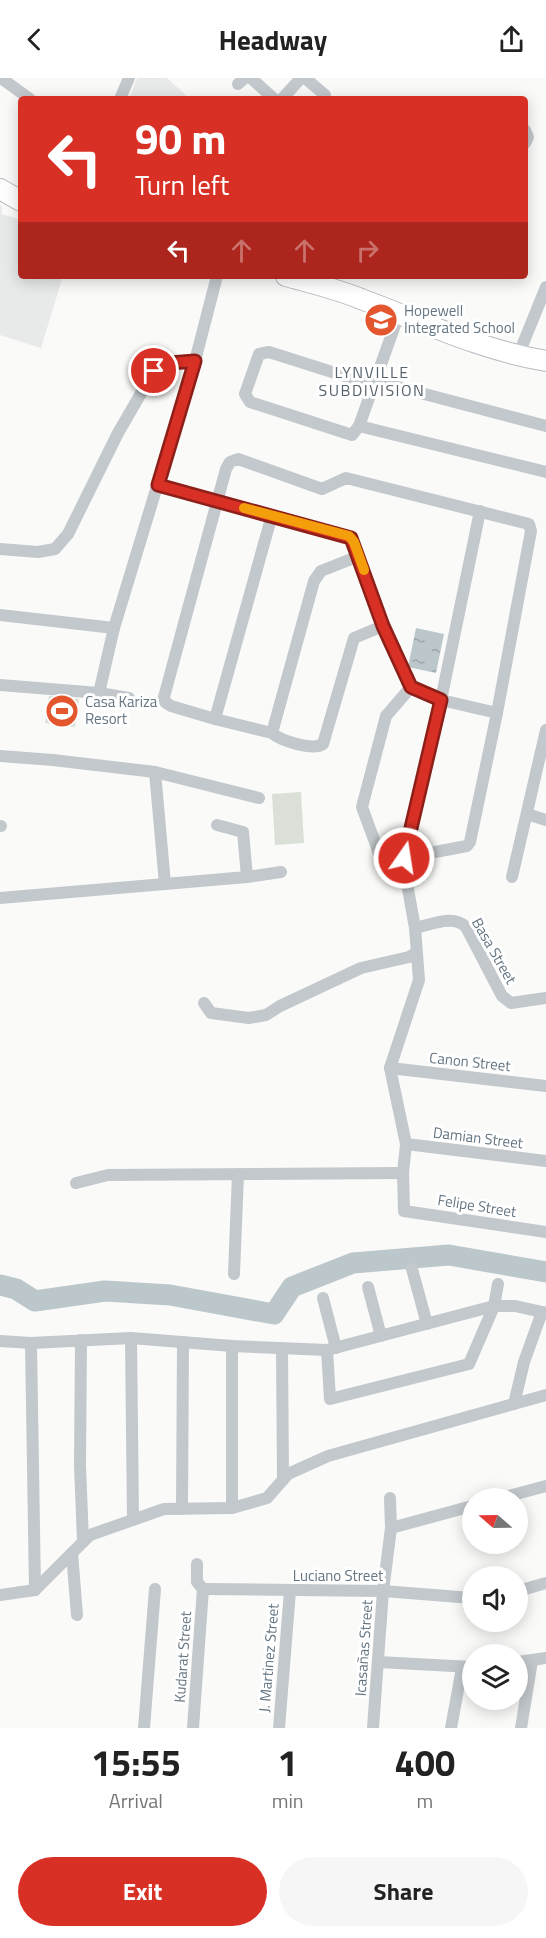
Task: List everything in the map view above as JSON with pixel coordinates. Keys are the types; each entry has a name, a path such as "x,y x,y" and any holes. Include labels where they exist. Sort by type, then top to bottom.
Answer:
{"main road":[{"path":"0,189 18,199"},
{"path":"309,279 339,283 399,314 475,344 546,361"}],"street":[{"path":"1,78 26,96"},
{"path":"121,96 129,78"},
{"path":"251,78 271,96"},
{"path":"285,96 303,78 325,95"},
{"path":"99,693 114,628 195,361 216,279"},
{"path":"518,356 546,287"},
{"path":"399,314 374,383 359,426 352,435 250,402 245,394 259,354 269,352 374,383 546,426"},
{"path":"0,549 38,552 55,549 68,534 118,434 154,371 170,363 195,361"},
{"path":"359,426 546,472"},
{"path":"383,626 354,638 323,744 314,747 278,738 272,733 215,719 171,706 165,702 164,697 227,465 238,459 322,489 346,478 526,522 531,531 497,713 469,844 390,861 380,856 362,807 386,716 411,687"},
{"path":"158,485 349,536 354,542 383,626 411,687 441,700 497,713"},
{"path":"404,858 441,700 480,511"},
{"path":"215,719 272,515"},
{"path":"272,733 314,581 321,571 359,556"},
{"path":"0,615 114,628"},
{"path":"0,685 99,693 129,698"},
{"path":"512,877 546,730"},
{"path":"0,756 155,772 259,798"},
{"path":"155,772 165,884"},
{"path":"527,814 546,820"},
{"path":"217,825 243,832 247,877"},
{"path":"0,898 247,877 281,872"},
{"path":"76,1183 108,1175 403,1173 406,1144 390,1068 419,980 415,928 408,889"},
{"name":"Basa Street","path":"415,928 453,920 461,921 502,996 511,1003 546,998"},
{"path":"204,1003 212,1013 256,1018 361,968 417,957"},
{"name":"Canon Street","path":"390,1068 546,1086"},
{"name":"Damian Street","path":"406,1144 546,1161"},
{"name":"Felipe Street","path":"403,1173 404,1211 546,1232"},
{"path":"234,1274 238,1174"},
{"path":"412,1269 428,1324"},
{"path":"323,1298 332,1349 330,1399 469,1364 494,1306 498,1284"},
{"path":"368,1287 381,1336"},
{"path":"0,1341 131,1338 282,1349 332,1349 494,1306 515,1306 544,1313 524,1362 514,1404"},
{"path":"131,1338 133,1520"},
{"path":"81,1340 80,1465 83,1542"},
{"path":"31,1342 35,1590"},
{"path":"182,1509 183,1342"},
{"path":"232,1346 232,1508"},
{"path":"282,1349 283,1480"},
{"path":"0,1595 35,1590 90,1535 164,1509 232,1508 267,1498 288,1474 328,1456 546,1395"},
{"path":"528,1491 546,1486"},
{"name":"Icasañas Street","path":"373,1728 383,1592 391,1528 390,1498"},
{"path":"391,1528 462,1509"},
{"path":"72,1553 77,1615"},
{"name":"Kudarat Street","path":"193,1728 203,1589 197,1582 197,1564"},
{"path":"528,1588 546,1583"},
{"path":"144,1728 155,1589"},
{"name":"Luciano Street","path":"203,1589 383,1592 462,1597"},
{"name":"J. Martinez Street","path":"279,1728 290,1591"},
{"path":"528,1661 546,1658"},
{"path":"521,1728 532,1661"},
{"path":"378,1662 462,1667"},
{"path":"452,1728 462,1687"}],"shaded area":[{"path":"137,78 167,78 187,96 130,96"},
{"path":"0,205 2,214 18,219 18,279 62,279 41,348 0,335"},
{"name":"Casa Kariza Resort","path":"49,696 79,699 75,727 45,723"},
{"path":"301,792 304,843 275,845 272,794"}],"water":[{"path":"416,628 444,634 436,673 408,667"}],"waterway":[{"path":"0,1285 16,1289 35,1301 105,1291 170,1295 274,1314 292,1287 353,1263 449,1255 546,1272"}],"slow traffic":[{"path":"244,508 349,536 354,542 364,570"}],"place":[{"name":"Hopewell Integrated School","path":"381,320"},
{"name":"Casa Kariza Resort","path":"62,711"}],"district":[{"name":"LYNVILLE SUBDIVISION","path":"372,381"}],"route":[{"path":"154,371 170,363 195,361 158,485 351,538 383,626 411,687 441,700 404,858"}]}
